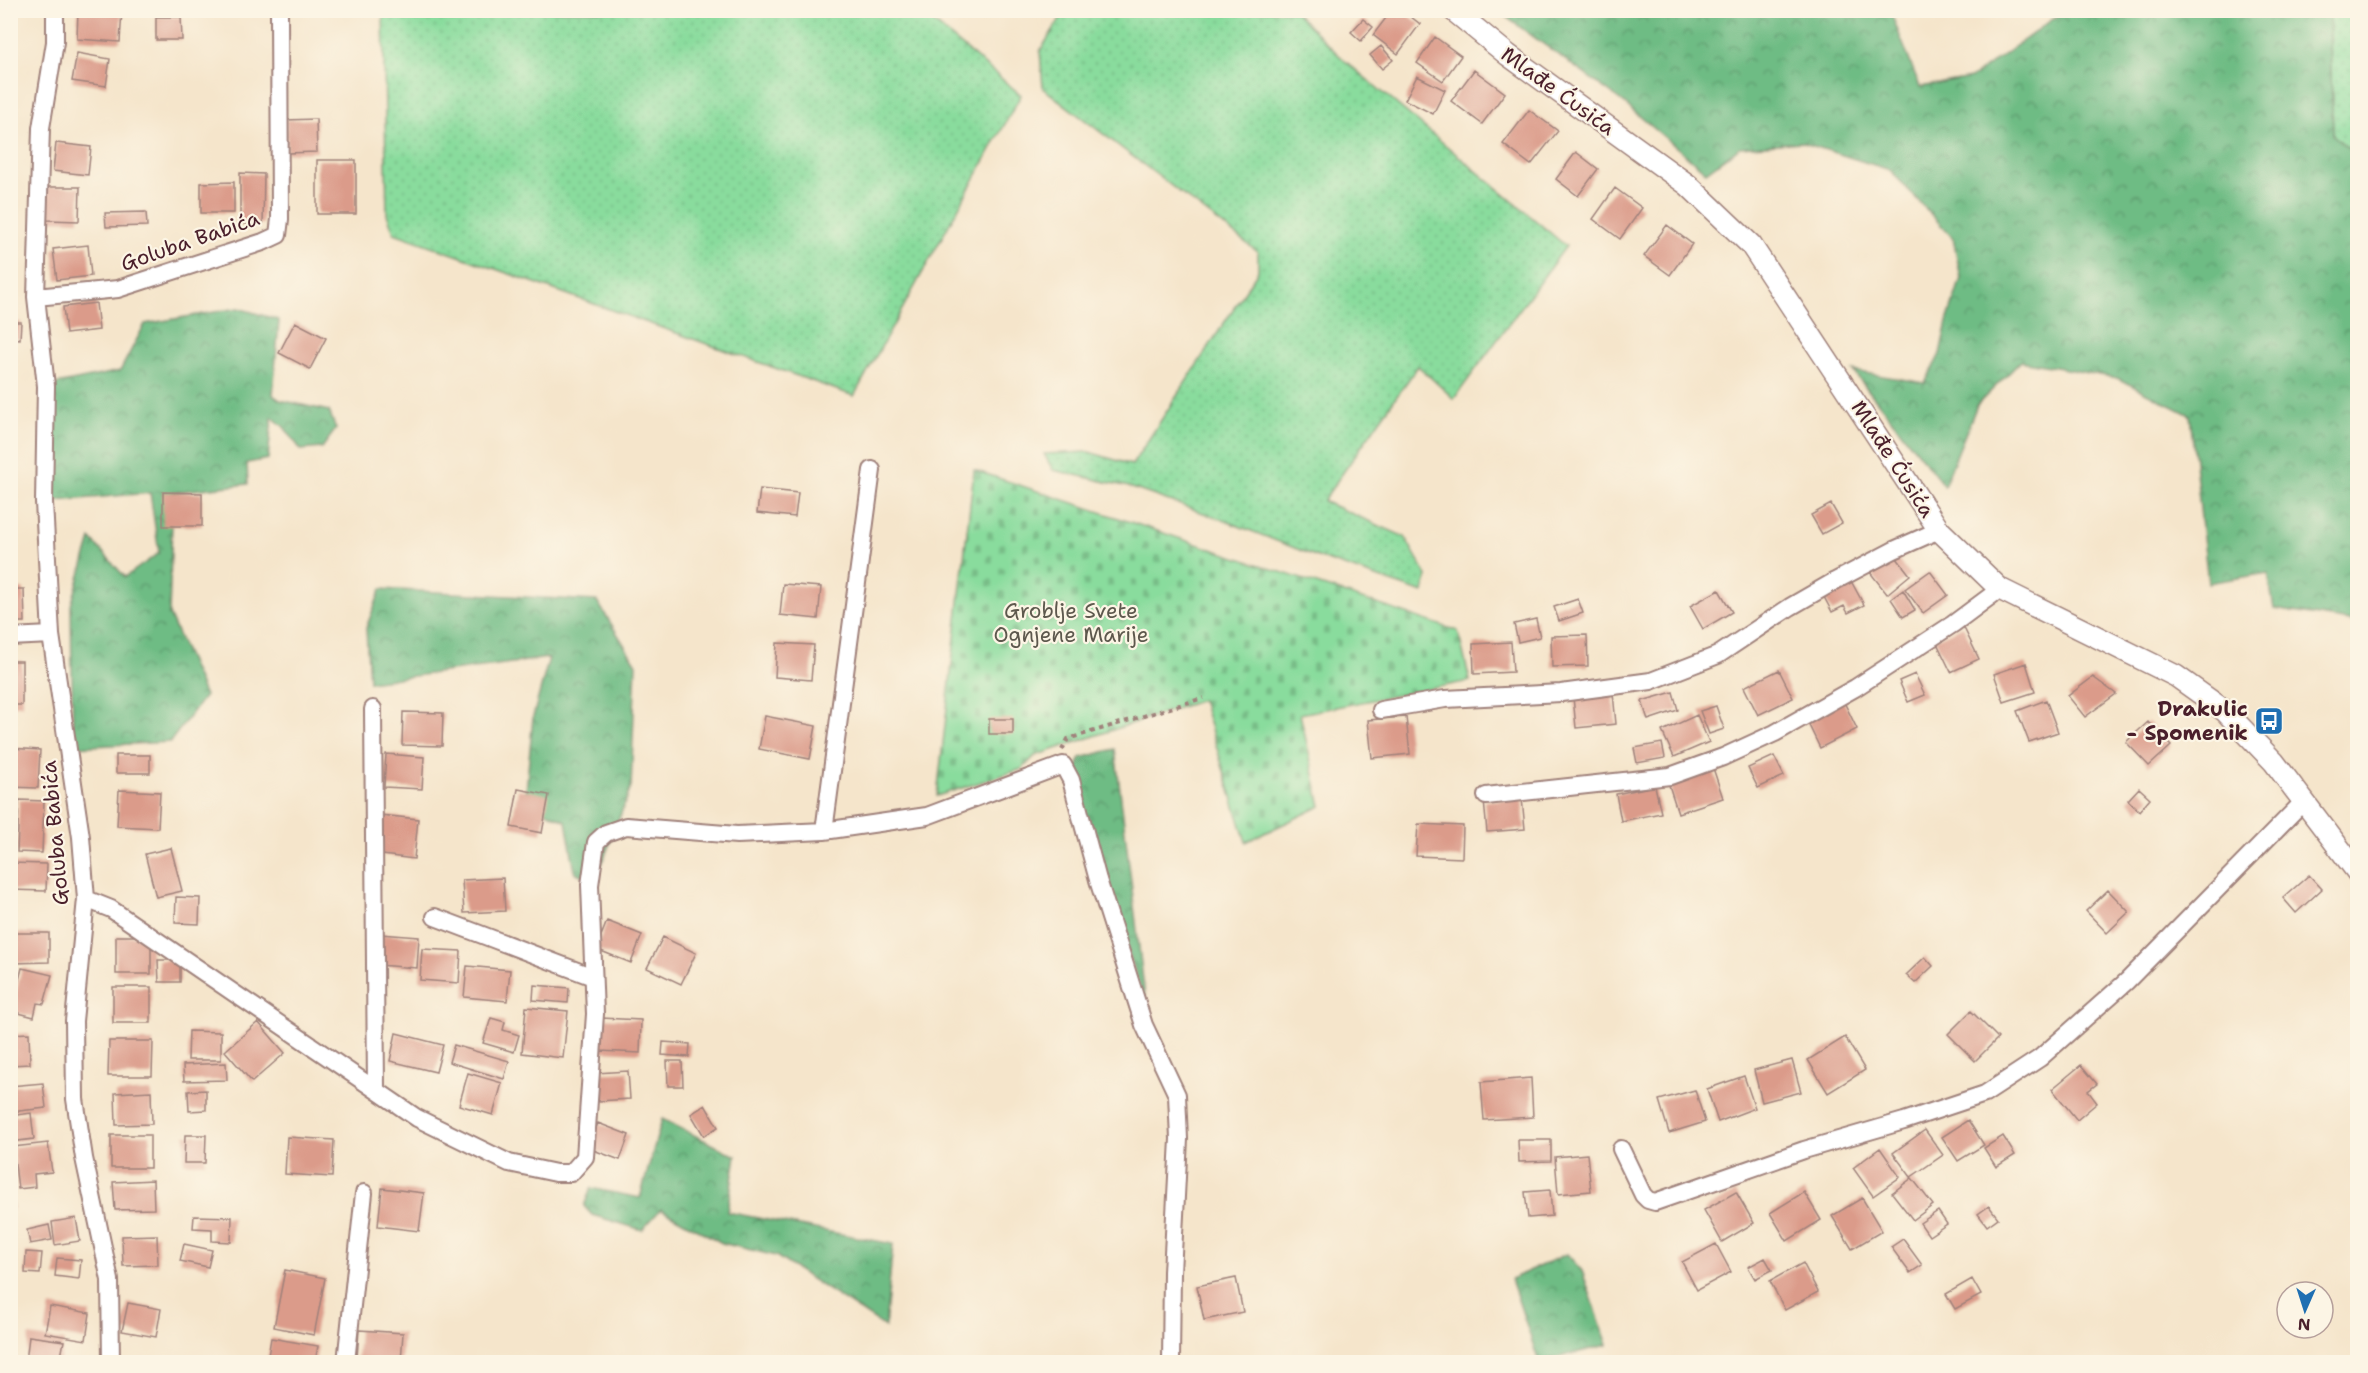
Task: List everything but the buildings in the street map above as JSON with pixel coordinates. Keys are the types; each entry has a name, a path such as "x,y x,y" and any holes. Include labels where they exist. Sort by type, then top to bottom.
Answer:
{"street":[{"name":"Goluba Babića","path":"55,10 55,42 40,128 36,297 46,386 45,502 51,635 81,837 86,899 74,1021 75,1099 84,1158 110,1280 111,1362"},
{"name":"Goluba Babića","path":"36,297 118,290 278,235 280,219 279,10"},
{"name":"Mlađe Ćusića","path":"1453,10 1508,55 1688,185 1751,245 1939,530 2000,589 2176,676 2225,711 2274,762 2358,873"},
{"path":"824,831 872,470"},
{"path":"1381,710 1445,699 1561,693 1651,681 1718,655 1790,607 1835,581 1894,550 1939,530"},
{"path":"1486,796 1670,776 1723,756 1775,733 1855,688 1953,624 2000,589"},
{"path":"10,637 51,635"},
{"path":"373,709 376,1089"},
{"path":"86,899 111,909 417,1118 509,1163 556,1173 571,1173 585,1157 595,1014 590,885 596,842 606,832 626,826 737,835 824,831 927,816 1063,765 1071,780 1098,880 1144,1025 1177,1095 1179,1139 1172,1272 1171,1362"},
{"path":"1621,1149 1643,1195 1655,1202 1804,1149 1904,1121 1985,1094 2040,1058 2127,981 2304,801"},
{"path":"435,917 594,977"},
{"path":"346,1362 364,1193"}],"path":[{"path":"1053,768 1068,739 1203,698"}],"green space":[{"path":"383,11 920,11 1021,95 854,396 394,233 387,214"},
{"path":"1065,11 1294,11 1344,60 1566,246 1454,399 1418,366 1323,501 1405,537 1427,576 1423,593 1315,556 1218,518 1129,487 1053,470 1044,454 1089,452 1132,465 1258,271 1258,252 1043,88 1040,51"},
{"path":"1498,11 1890,11 1920,87 1971,78 2064,11 2329,11 2333,135 2358,157 2357,622 2274,609 2268,573 2208,583 2190,415 2117,378 2021,361 1977,405 1944,486 1853,371 1925,383 1940,354 1961,278 1953,238 1890,170 1801,142 1740,147 1706,172 1619,99"},
{"path":"2329,11 2357,11 2357,157 2333,135"},
{"path":"238,308 279,320 273,395 280,400 329,411 336,429 322,448 301,450 284,427 272,417 268,459 247,463 248,484 173,492 169,614 205,696 170,742 73,747 71,605 91,539 125,577 159,553 150,493 45,502 46,386 120,371 145,324"},
{"name":"Groblje Svete Ognjene Marije","path":"974,470 1458,631 1470,681 1300,714 1321,806 1246,842 1202,700 1035,756 1022,769 937,796"},
{"path":"381,589 597,601 636,664 631,787 595,882 575,872 566,821 525,802 533,717 549,658 369,682 366,628"},
{"path":"1115,749 1146,1005 1071,780 1081,758"},
{"path":"662,1119 736,1156 727,1212 893,1244 885,1327 776,1256 722,1243 661,1209 642,1230 592,1215 584,1206 591,1188 640,1198"},
{"path":"1567,1254 1582,1271 1608,1345 1539,1362 1511,1279"}],"place":[{"name":"Drakulic - Spomenik","path":"2269,721"}]}
